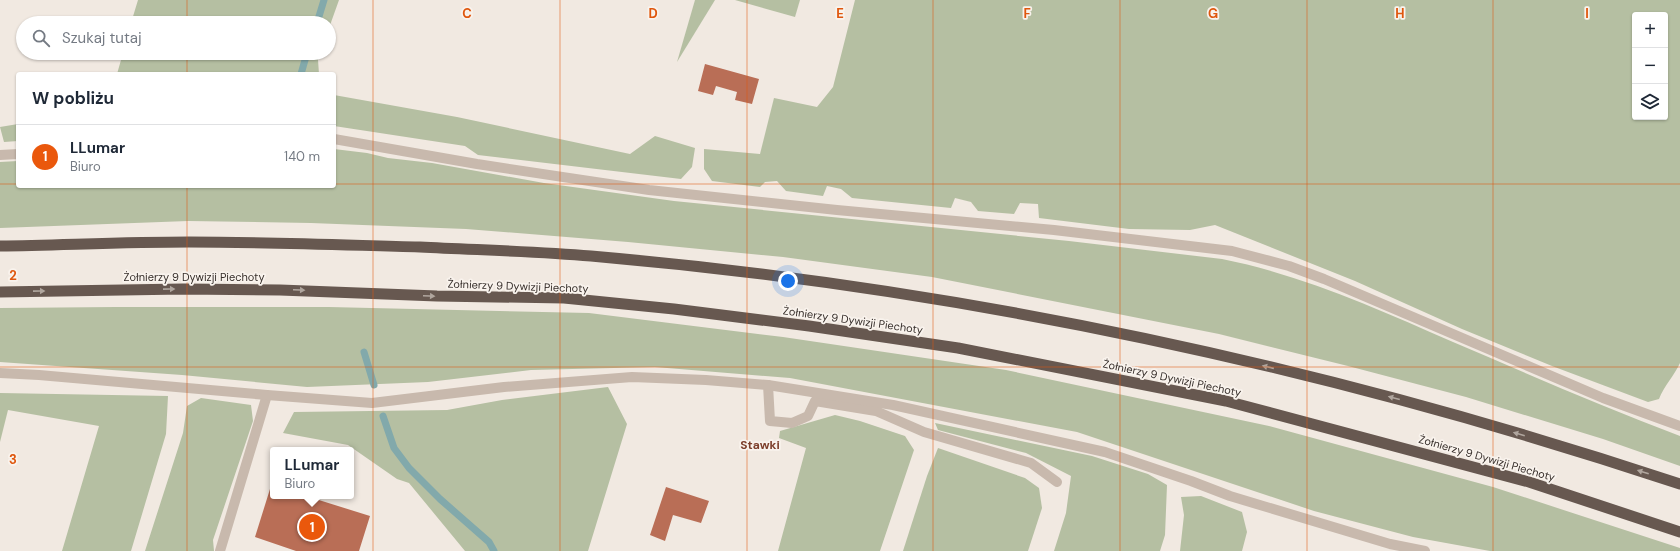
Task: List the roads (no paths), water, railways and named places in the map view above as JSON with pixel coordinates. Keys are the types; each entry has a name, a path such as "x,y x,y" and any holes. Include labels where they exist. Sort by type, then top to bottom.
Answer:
{"highway":[{"path":"0,246 201,242 279,243 476,250 589,256 821,281 998,309 1128,335 1285,371 1414,403 1551,443 1680,484"},
{"name":"Żołnierzy 9 Dywizji Piechoty","path":"0,292 182,289 280,290 437,296 564,298 674,309 958,348 1226,401 1529,482 1680,532"}],"street":[{"path":"336,139 477,164 648,190 837,210 1054,230 1232,251 1289,266 1324,278 1603,398 1680,426"},
{"path":"0,155 16,154"},
{"path":"0,373 39,375 267,396 372,403 504,387 632,377 706,380 768,385 893,405 1105,452 1230,496 1390,544 1425,551"},
{"path":"768,385 770,421 792,423 808,416 816,402 876,411 924,432 1030,463 1057,482"},
{"path":"220,551 267,396"}],"waterway":[{"path":"319,16 324,0"},
{"path":"302,72 305,60"},
{"path":"364,352 374,385"},
{"path":"383,416 394,448 409,468 440,499 489,542 494,551"}],"place":[{"name":"LLumar","path":"312,527"}],"district":[{"name":"Stawki","path":"760,445"}]}
